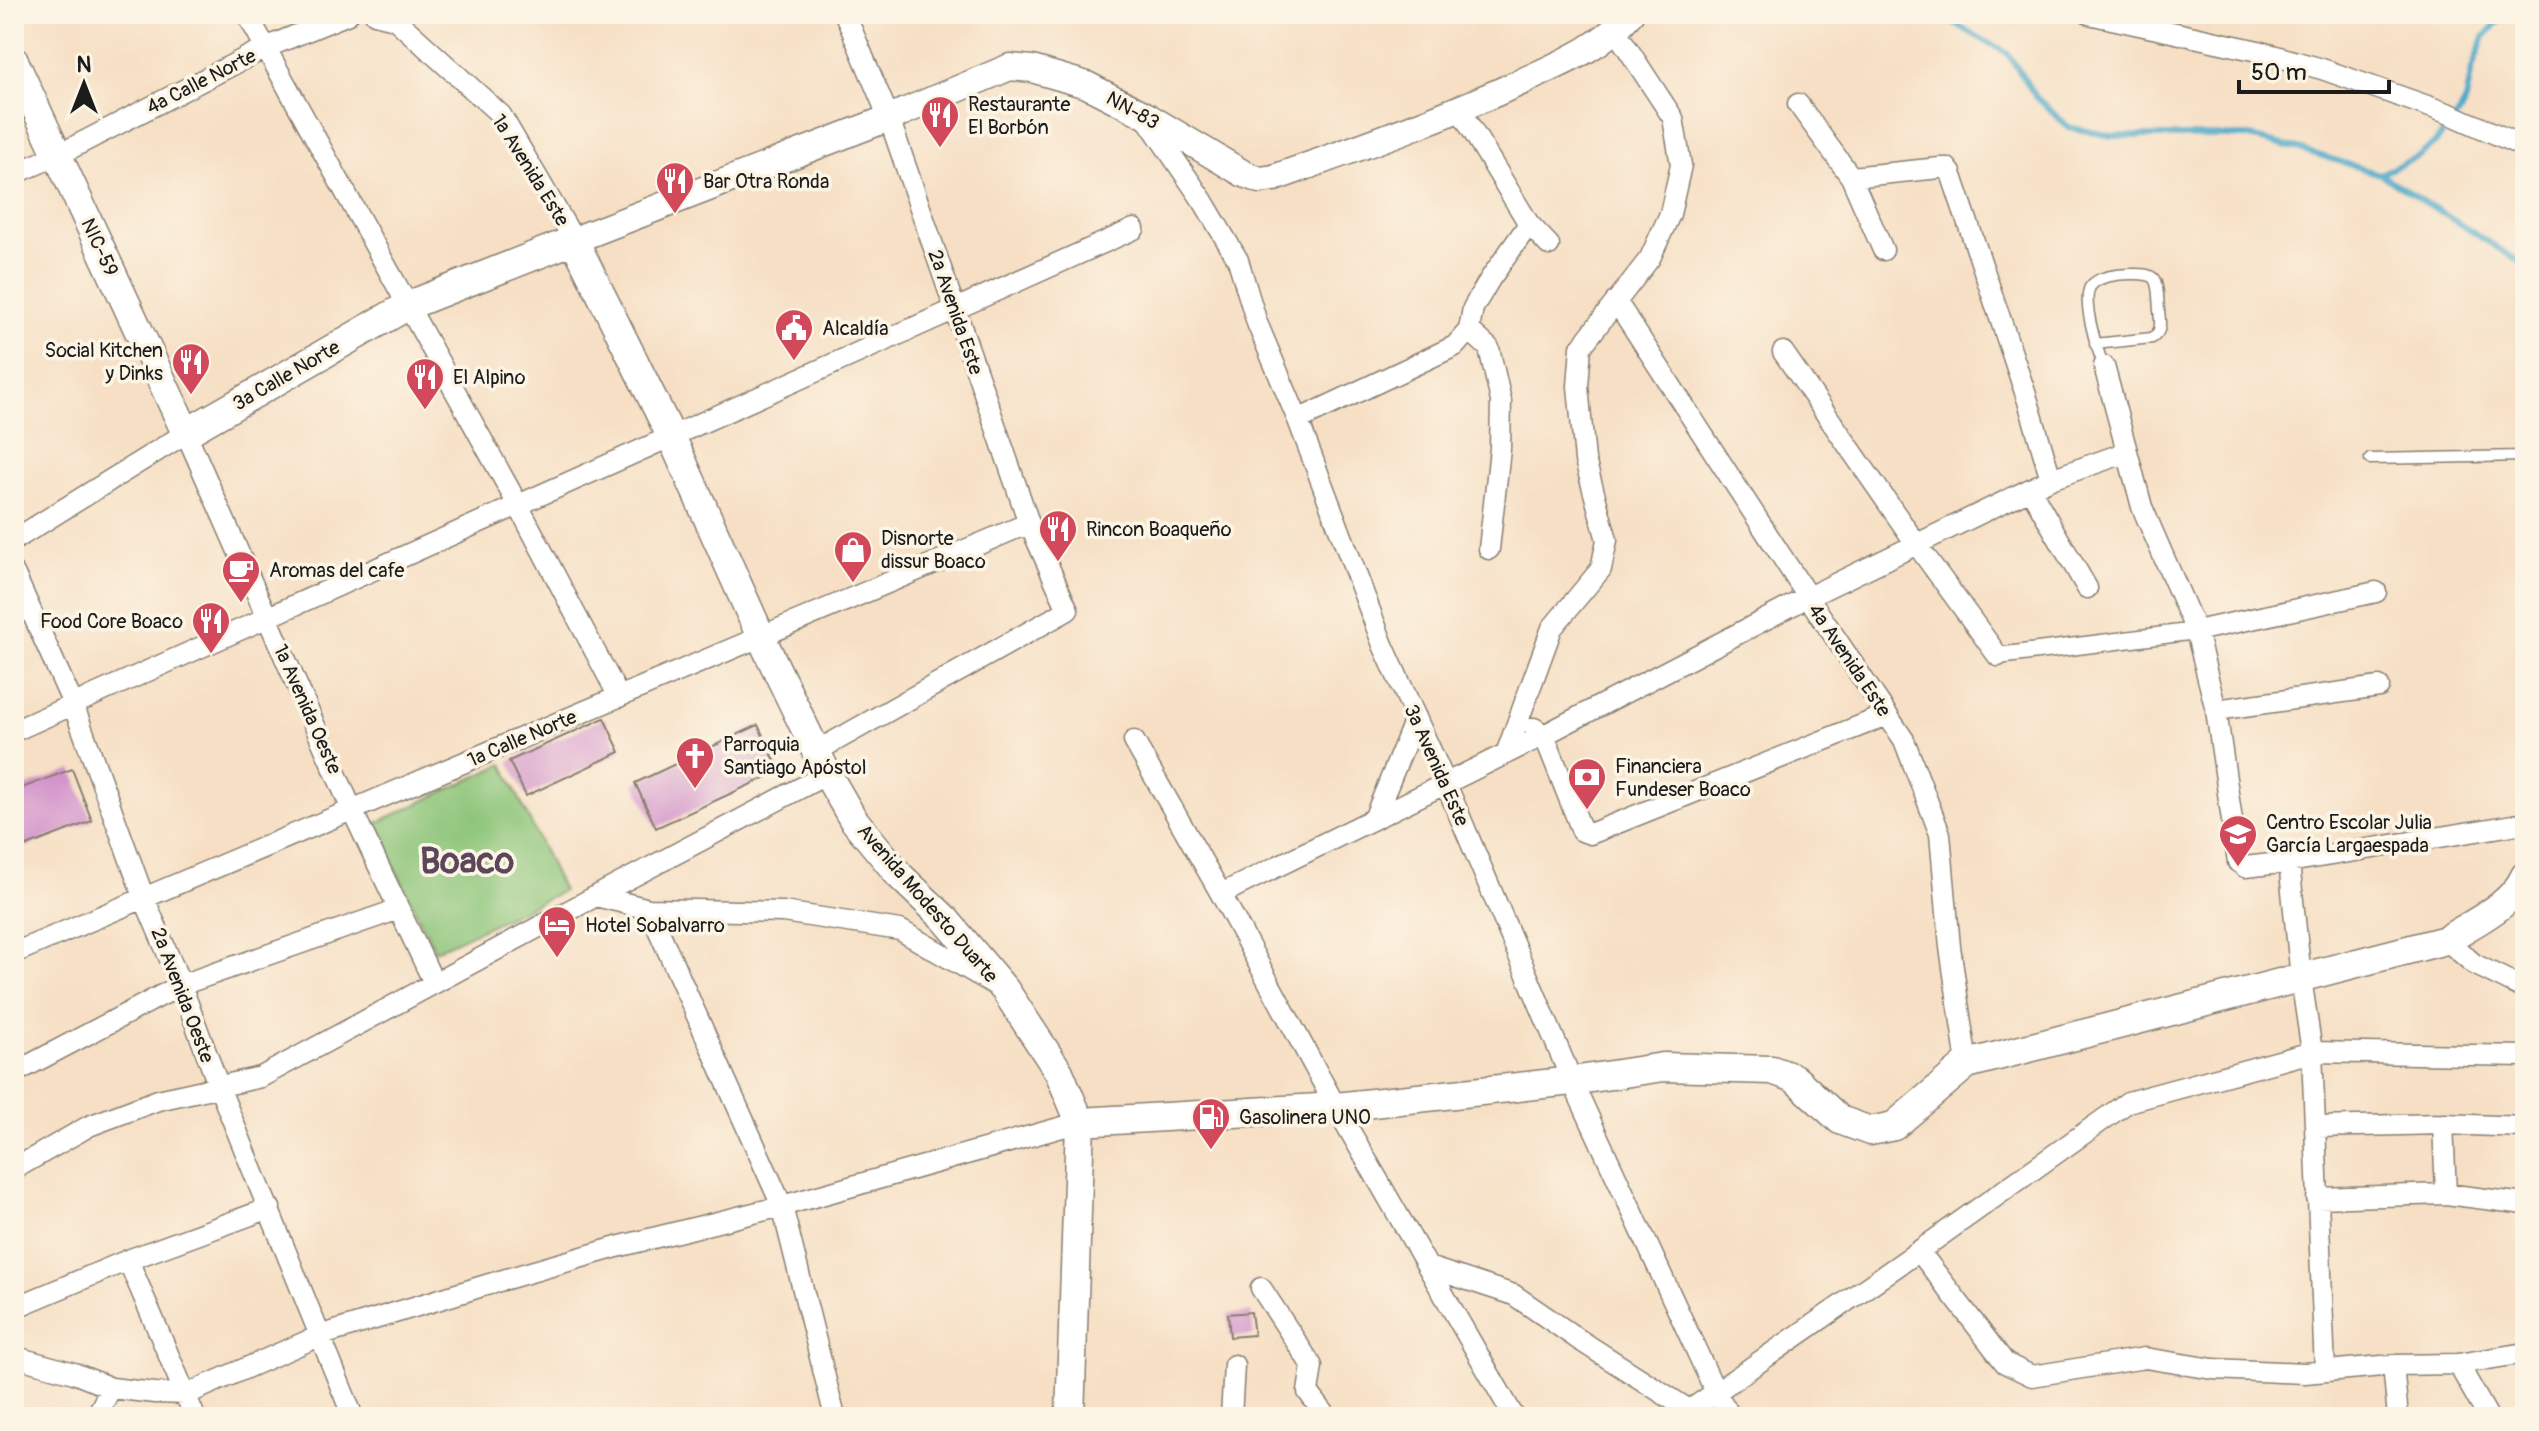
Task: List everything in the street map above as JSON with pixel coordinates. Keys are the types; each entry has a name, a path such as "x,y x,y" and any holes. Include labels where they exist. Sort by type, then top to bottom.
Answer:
{"main road":[{"name":"NIC-59","path":"14,61 186,433"},
{"name":"3a Calle Norte","path":"186,433 407,306 574,240"},
{"name":"Avenida Modesto Duarte","path":"574,240 671,436 761,637 853,819 1005,990 1059,1072 1080,1122 1070,1417"},
{"path":"1080,1122 1336,1107 1572,1081 1663,1067 1772,1070 1794,1078 1840,1120 1870,1131 1894,1126 1967,1064 2446,940 2523,887"}],"street":[{"path":"247,14 518,505 619,697"},
{"name":"4a Calle Norte","path":"14,174 58,155 265,48 348,14"},
{"name":"1a Avenida Este","path":"375,14 395,19 501,115 574,240"},
{"name":"2a Avenida Este","path":"822,762 1068,610 1029,523 889,118 845,14"},
{"path":"2089,14 2258,51 2322,69 2458,117 2525,147"},
{"path":"1506,754 1552,628 1601,569 1606,553 1607,540 1585,460 1578,386 1581,347 1650,258 1670,214 1681,165 1673,118 1623,22"},
{"name":"NN-83","path":"574,240 889,118 1010,67 1021,66 1087,85 1145,115 1244,174 1260,180 1274,178 1460,110 1579,55 1623,22"},
{"path":"1798,104 1851,177 1883,250"},
{"path":"1460,110 1529,224 1549,245"},
{"name":"3a Avenida Este","path":"1145,115 1238,260 1257,323 1298,420 1383,645 1446,784 1572,1081 1716,1393 1731,1417"},
{"path":"1851,177 1940,168 1947,168 1951,173 2051,479"},
{"path":"1298,420 1455,346 1469,330 1473,308 1484,289 1529,224"},
{"path":"14,731 1134,229"},
{"name":"4a Avenida Este","path":"1616,301 1904,740 1940,834 1950,947 1967,1064"},
{"path":"1469,330 1489,348 1501,401 1500,449 1489,549"},
{"path":"1783,352 1998,656 2196,631 2376,592"},
{"path":"2104,366 2142,507 2196,631 2216,710 2238,862 2245,867 2289,862 2525,823"},
{"name":"3a Calle Norte","path":"14,540 186,433"},
{"name":"1a Avenida Oeste","path":"186,433 352,810 434,983"},
{"path":"1221,894 1544,735 1808,597 2051,479 2127,452"},
{"path":"2030,489 2087,588"},
{"name":"1a Calle Norte","path":"14,953 1029,523"},
{"name":"2a Avenida Oeste","path":"14,573 73,704 144,898 353,1417"},
{"path":"2216,710 2379,687"},
{"path":"1520,717 1544,735 1582,831 1590,834 1887,715"},
{"path":"1374,819 1416,717"},
{"path":"1134,741 1336,1107 1514,1417"},
{"path":"14,1169 89,1126 158,1100 261,1077 596,896 822,762"},
{"path":"2289,862 2312,1052 2325,1371"},
{"path":"596,896 649,909 783,912 900,930 1005,990"},
{"path":"14,1073 181,985 399,909"},
{"path":"649,909 782,1206 835,1417"},
{"path":"2446,940 2474,964 2525,989"},
{"path":"1428,1267 1514,1295 1684,1413 2128,1102 2312,1052 2525,1056"},
{"path":"17,1355 111,1388 187,1394 319,1336 617,1247 782,1206 1080,1122"},
{"path":"2316,1127 2443,1124 2525,1127"},
{"path":"2443,1124 2446,1194"},
{"path":"2317,1198 2446,1194 2525,1204"},
{"path":"14,1308 128,1260 270,1208"},
{"path":"1919,1251 2005,1363 2032,1376 2145,1358 2213,1369 2305,1373 2393,1365 2458,1364 2525,1353"},
{"path":"128,1260 195,1417"},
{"path":"1261,1288 1312,1366 1308,1392 1327,1417"},
{"path":"2458,1364 2488,1417"},
{"path":"1231,1417 1234,1365"},
{"path":"2393,1365 2398,1417"},
{"path":"96,1417 111,1388"}],"lane":[{"path":"2095,344 2157,335 2161,326 2157,286 2152,277 2147,274 2126,274 2100,279 2092,284 2088,295 2095,344 2104,366"},
{"path":"2370,459 2525,456"}],"green space":[{"path":"503,764 563,891 435,951 374,824"}],"building":[{"path":"604,718 620,752 526,796 509,761"},
{"path":"758,725 780,771 656,828 635,783"},
{"path":"72,769 92,821 14,851 14,791"},
{"path":"1251,1312 1254,1335 1230,1337 1228,1314"}],"waterway":[{"path":"1938,14 2008,54 2036,97 2068,127 2112,136 2245,136 2296,148 2380,174 2525,265"},
{"path":"2380,174 2419,156 2434,144 2459,114 2484,37 2505,14"}],"place":[{"name":"Restaurante El Borbón","path":"940,149"},
{"name":"Bar Otra Ronda","path":"675,215"},
{"name":"Alcaldía","path":"794,362"},
{"name":"Social Kitchen y Dinks","path":"191,396"},
{"name":"El Alpino","path":"425,411"},
{"name":"Rincon Boaqueño","path":"1058,563"},
{"name":"Disnorte dissur Boaco","path":"853,584"},
{"name":"Aromas del cafe","path":"241,604"},
{"name":"Food Core Boaco","path":"211,655"},
{"name":"Parroquia Santiago Apóstol","path":"695,790"},
{"name":"Financiera Fundeser Boaco","path":"1587,811"},
{"name":"Centro Escolar Julia García Largaespada","path":"2238,868"},
{"name":"Hotel Sobalvarro","path":"557,959"},
{"name":"Gasolinera UNO","path":"1211,1151"}],"district":[{"name":"Boaco","path":"467,860"}]}
